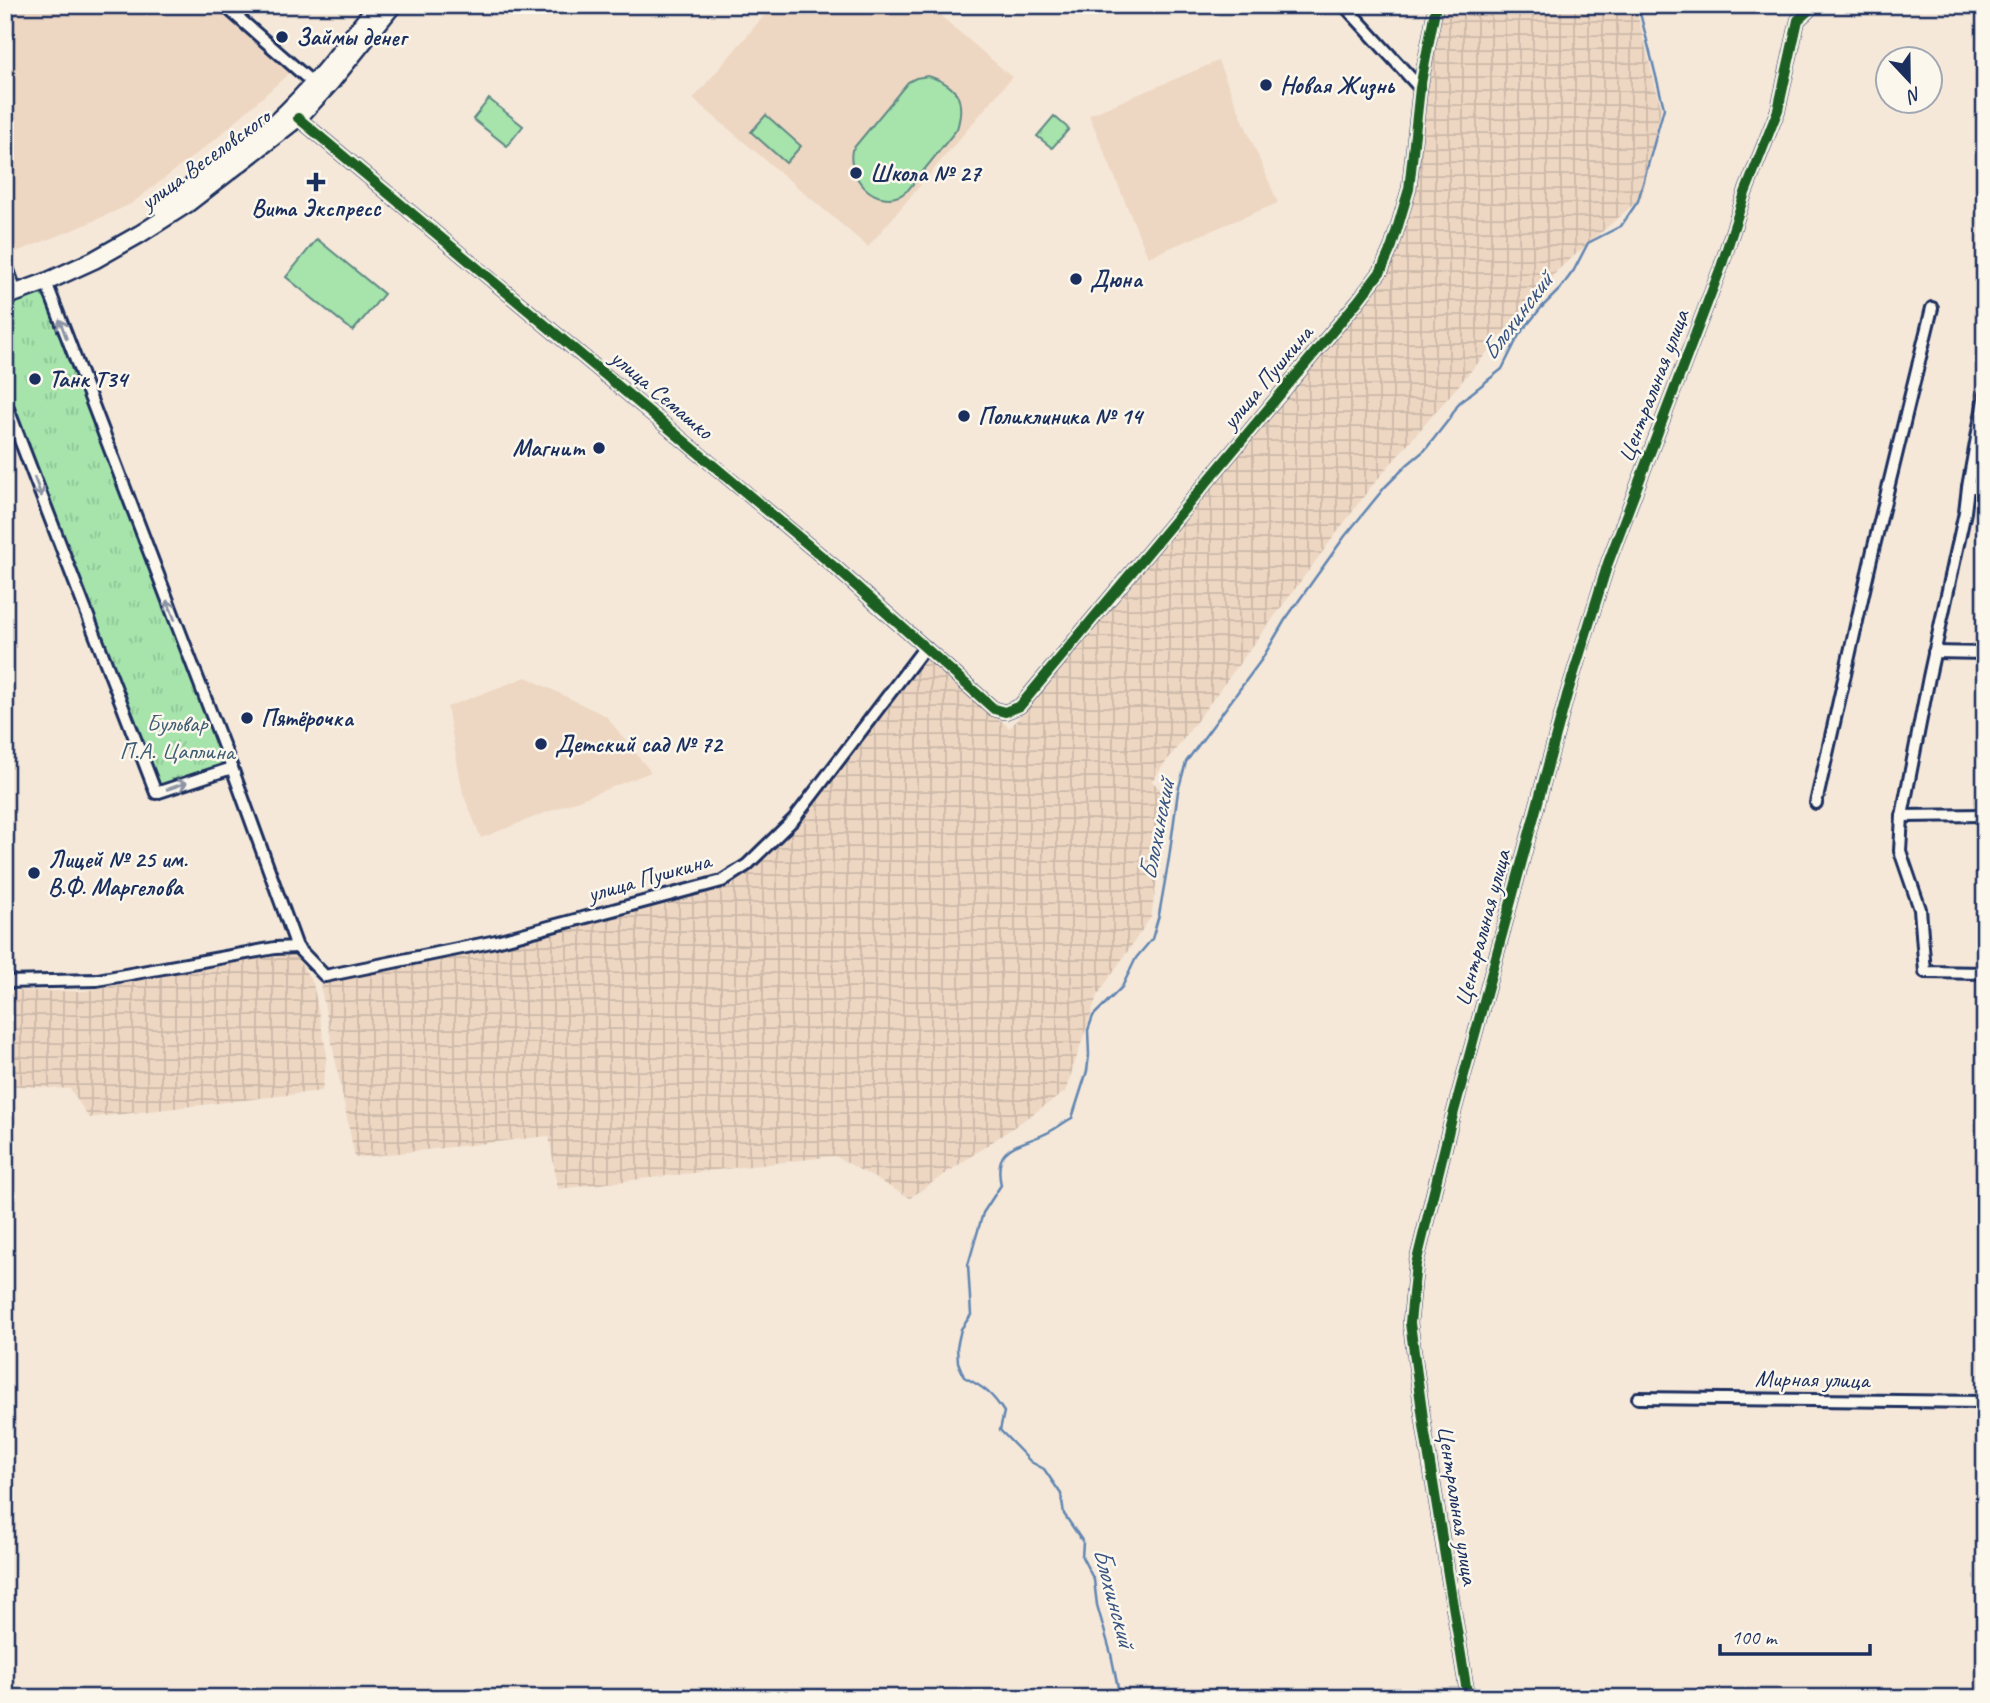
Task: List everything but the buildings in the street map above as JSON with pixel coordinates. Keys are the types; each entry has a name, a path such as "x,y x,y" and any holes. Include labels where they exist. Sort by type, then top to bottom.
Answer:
{"main road":[{"name":"улица Веселовского","path":"8,290 94,260 140,234 187,204 284,131 314,84 377,5"},
{"name":"улица Веселовского","path":"294,114 331,82 393,5"}],"street":[{"path":"224,5 314,84"},
{"path":"1344,5 1420,88"},
{"name":"улица Пушкина","path":"1006,712 1020,706 1381,271 1392,246 1409,189 1420,88 1436,5"},
{"name":"Центральная улица","path":"1468,1698 1410,1323 1416,1264 1449,1130 1549,761 1608,563 1778,110 1798,20 1811,5"},
{"name":"улица Семашко","path":"294,114 837,569 994,709 1006,712"},
{"path":"5,262 8,290"},
{"path":"5,982 97,980 275,948 297,947 232,768 44,277"},
{"path":"1816,803 1873,550 1932,307"},
{"path":"1985,394 1965,512 1902,816 1900,851 1920,909 1925,972 1985,972"},
{"path":"5,401 156,793 232,768"},
{"path":"1968,487 1985,487"},
{"name":"улица Пушкина","path":"297,947 326,976 496,941 722,881 747,865 794,819 925,647"},
{"path":"1934,652 1985,653"},
{"path":"1902,816 1985,815"},
{"name":"Мирная улица","path":"1638,1398 1985,1402"}],"shaded area":[{"path":"5,5 220,5 296,67 217,138 131,204 11,254 5,237"},
{"name":"Школа № 27","path":"773,5 928,5 1012,77 868,247 693,99"},
{"path":"1440,5 1635,5 1661,108 1642,197 1559,269 1370,488 1152,781 1170,799 1151,917 1097,996 1065,1092 910,1198 835,1156 558,1189 549,1136 355,1158 320,984 497,945 670,898 750,865 922,656 1010,728 1363,302 1397,245"},
{"path":"1218,61 1278,203 1148,257 1089,115"},
{"name":"Детский сад № 72","path":"526,677 606,716 651,772 481,838 463,794 447,707"},
{"path":"293,952 313,983 327,1055 322,1091 89,1118 70,1089 5,1085 5,991 84,991"}],"green space":[{"path":"928,76 946,84 957,95 960,118 957,129 908,190 899,196 879,197 863,186 857,178 851,160 852,150 908,82"},
{"path":"489,99 523,126 507,146 473,119"},
{"path":"766,115 801,146 786,163 751,132"},
{"path":"1054,116 1069,129 1052,148 1037,136"},
{"path":"317,239 384,294 353,331 286,277"},
{"name":"Бульвар П.А. Цаплина","path":"38,293 46,299 224,758 220,766 163,786 155,780 5,385 5,306"}],"waterway":[{"name":"Блохинский","path":"1123,1698 1118,1688 1097,1605 1094,1580 1082,1557 1083,1542 1064,1514 1061,1494 1044,1469 1031,1462 1000,1430 1004,1412 987,1391 964,1377 958,1362 957,1347 961,1329 971,1315 968,1265 983,1213 1001,1185 999,1171 1005,1154 1011,1148 1049,1132 1072,1118 1087,1071 1088,1030 1093,1016 1122,987 1136,958 1152,939 1159,915 1178,791 1186,762 1262,659 1285,620 1345,536 1385,487 1425,450 1459,403 1502,369 1519,335 1560,289 1588,243 1621,226 1638,201 1664,108 1638,5"}],"cycle path":[{"path":"298,118 837,569 994,709 1005,712 1020,706 1381,271 1392,246 1409,189 1420,88 1436,5"},
{"path":"1468,1698 1410,1323 1416,1264 1449,1130 1567,695 1608,563 1778,110 1798,20 1811,5"}],"place":[{"name":"Займы денег","path":"282,37"},
{"name":"Новая Жизнь","path":"1266,85"},
{"name":"Школа № 27","path":"856,173"},
{"name":"Вита Экспресс","path":"316,182"},
{"name":"Дюна","path":"1076,279"},
{"name":"Танк T34","path":"35,379"},
{"name":"Поликлиника № 14","path":"964,416"},
{"name":"Магнит","path":"599,448"},
{"name":"Пятёрочка","path":"247,718"},
{"name":"Детский сад № 72","path":"541,744"},
{"name":"Лицей № 25 им. В.Ф. Маргелова","path":"34,873"}]}
